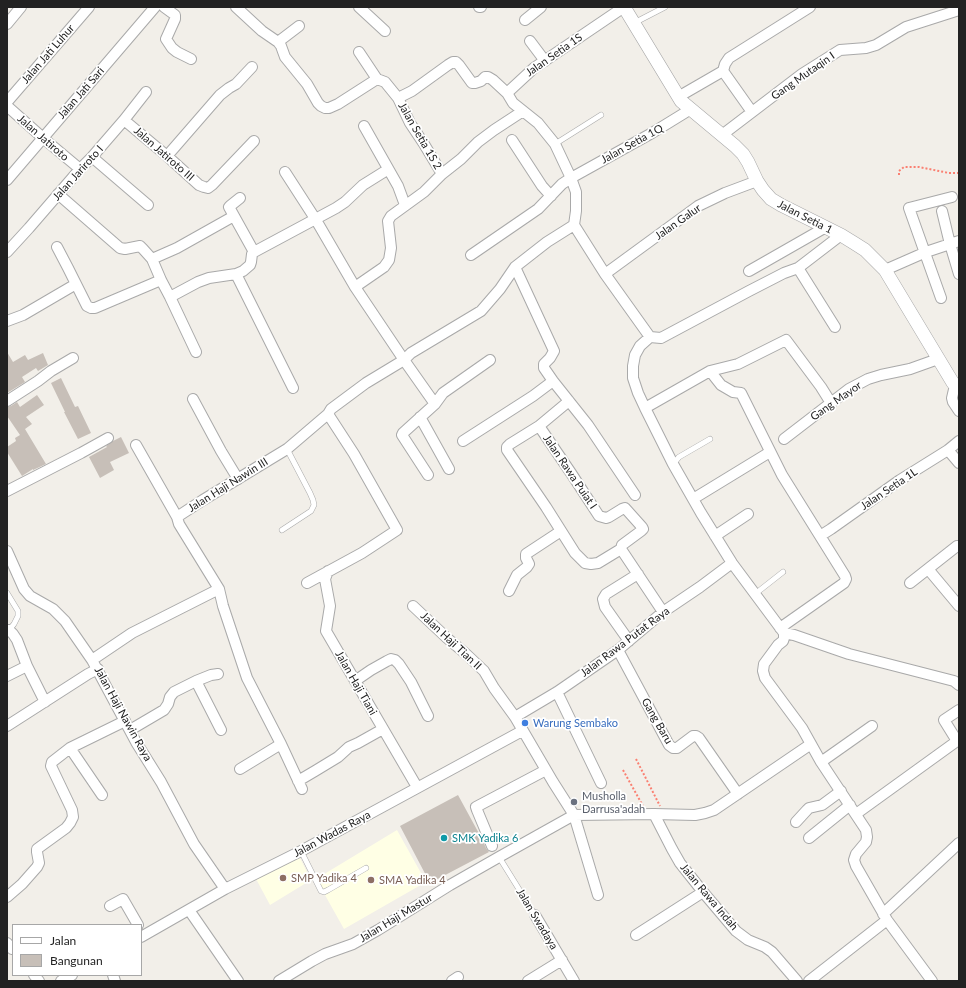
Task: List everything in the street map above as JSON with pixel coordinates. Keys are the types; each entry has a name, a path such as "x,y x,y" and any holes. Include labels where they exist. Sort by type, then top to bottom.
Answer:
{"street":[{"path":"7,24 22,7"},
{"name":"Jalan Jati Luhur","path":"7,102 88,7"},
{"name":"Jalan Jati Sari","path":"7,180 155,7"},
{"path":"164,7 175,15 175,19 166,39 172,48 190,60"},
{"path":"236,7 262,31 278,42 285,57 307,84 321,106 329,108 338,104 377,79"},
{"path":"359,7 385,30"},
{"path":"525,20 541,7"},
{"name":"Jalan Setia 1","path":"624,7 681,101 743,154 762,190 771,199 781,205 841,235 865,250 885,270 938,359 953,383 957,386"},
{"name":"Jalan Setia 1S","path":"507,93 534,68 624,7"},
{"path":"678,97 723,71 729,58 810,7"},
{"name":"Gang Mutaqin I","path":"722,135 802,74 840,50 866,48 876,45 906,27 959,10"},
{"path":"278,42 299,26"},
{"path":"530,41 545,61"},
{"name":"Jalan Setia 1S 2","path":"359,52 377,79 385,82 398,98 410,123 442,174"},
{"path":"398,98 412,91 454,62 460,65 472,83 481,81 485,77 488,77 507,93 513,103 538,123 555,144 576,192 574,225 605,274 650,337"},
{"path":"167,156 220,95 236,84 252,67"},
{"path":"723,71 752,112"},
{"name":"Jalan Jariroto I","path":"7,252 92,157 146,92"},
{"name":"Jalan Jatiroto","path":"7,106 80,169"},
{"name":"Jalan Setia 1Q","path":"471,255 538,209 562,184 571,178 652,133 691,109"},
{"path":"355,287 384,267 389,260 391,248 388,221 391,216 424,192 483,138 523,111"},
{"name":"Jalan Jatiroto III","path":"124,120 199,184 208,188 254,141"},
{"path":"364,126 387,170 398,186 405,205"},
{"path":"512,140 542,186 551,196"},
{"path":"92,157 148,206"},
{"path":"170,297 198,282 209,278 236,274 243,271 252,262 252,254 254,252 336,208 345,202 363,185 387,170"},
{"path":"285,172 316,220 355,287 435,404"},
{"name":"Jalan Galur","path":"605,274 698,206 725,193 757,181"},
{"path":"58,194 120,248 125,249 140,246 143,248 152,259 196,352"},
{"path":"942,298 909,208 952,197"},
{"path":"240,198 229,207 254,252"},
{"path":"942,211 954,243 959,274"},
{"path":"152,259 177,248 234,216"},
{"path":"574,225 547,242 514,267 554,351 543,366 588,425 635,496"},
{"path":"749,270 826,227"},
{"path":"841,235 798,268 749,290 661,338 650,337 640,346 635,355 633,378 645,408 673,464 693,499 732,563 782,631 784,638 783,641 778,645 764,664 763,671 765,678 802,728 821,762 866,830 866,842 856,854 854,860 856,866 885,917 932,981"},
{"path":"885,270 926,252 954,243"},
{"path":"57,248 87,306 91,308 95,308 161,280"},
{"name":"Jalan Haji Nawin III","path":"383,729 348,747 338,757 315,772 300,785 247,678 223,606 219,589 179,524 177,517 287,449 328,414 331,409 366,383 404,360 411,353 481,311 500,289 514,267"},
{"path":"798,268 834,327"},
{"path":"236,274 293,388"},
{"path":"7,321 23,315 76,284"},
{"path":"645,408 710,371 738,364 786,340 831,403"},
{"path":"7,401 73,358"},
{"name":"Gang Mayor","path":"784,439 849,389 874,376 910,370 938,359"},
{"path":"428,475 402,435 404,431 435,404 443,393 490,360"},
{"path":"710,371 721,385 733,392 740,393 782,475 845,576 846,580 844,583 782,631"},
{"path":"463,441 533,396 553,381"},
{"path":"957,386 952,398 959,411"},
{"path":"193,399 238,479"},
{"name":"Jalan Rawa Puiat I","path":"561,532 575,553 585,563 591,564 598,563 621,549 622,545 641,532 642,529 642,527 625,508 606,518 599,516 539,426 569,401"},
{"path":"307,583 362,553 398,530 354,454 328,414"},
{"path":"420,417 449,469"},
{"path":"509,591 517,575 527,568 529,564 526,554 561,532 507,450 507,447 510,444 539,426"},
{"path":"7,490 96,446 108,438"},
{"name":"Jalan Setia 1L","path":"820,536 900,480 948,450 959,441"},
{"path":"136,445 177,517"},
{"path":"948,450 959,463"},
{"path":"693,499 770,452"},
{"path":"715,536 748,514"},
{"path":"910,583 957,546"},
{"path":"621,549 662,612"},
{"name":"Jalan Haji Nawin Raya","path":"7,552 24,589 30,596 53,609 66,621 98,669 130,730 161,782 194,844 225,889"},
{"name":"Jalan Rawa Putat Raya","path":"515,717 556,692 618,650 662,612 732,563"},
{"path":"928,569 959,606"},
{"name":"Jalan Haji Tiani","path":"328,571 325,579 330,606 326,631 417,787"},
{"path":"629,641 605,607 603,599 606,594 638,574"},
{"path":"92,660 132,633 219,589"},
{"name":"Jalan Haji Tian II","path":"413,606 484,671 515,717 574,816 598,895"},
{"path":"8,630 17,640 27,666 45,702"},
{"path":"782,631 849,654 954,681 959,685"},
{"name":"Gang Baru","path":"618,650 669,745 677,748 693,736 696,736 738,794"},
{"path":"355,681 387,661 395,660 411,682 428,716"},
{"path":"7,676 27,666"},
{"path":"7,726 98,669"},
{"path":"130,730 164,710 174,692 211,675 218,674"},
{"path":"196,682 221,730"},
{"path":"556,692 601,783"},
{"path":"856,814 957,741 944,720 959,710"},
{"path":"7,897 22,884 37,867 39,863 37,849 66,828 73,817 72,810 51,766 52,762 70,748 125,720"},
{"path":"821,762 872,726"},
{"name":"Jalan Wadas Raya","path":"142,934 225,889 300,851 522,731"},
{"path":"240,769 280,744"},
{"path":"574,816 655,814 695,815 705,813 714,810 811,744"},
{"path":"70,748 102,795"},
{"path":"492,846 476,807 546,770"},
{"path":"796,822 809,808 822,805 841,791"},
{"path":"809,838 850,805"},
{"name":"Jalan Rawa Indah","path":"655,814 680,863 736,931 748,940 765,947 772,952 798,981"},
{"name":"Jalan Haji Mastur","path":"279,981 324,954 353,944 450,885 574,816"},
{"path":"809,981 885,917 959,843"},
{"path":"636,934 703,892"},
{"path":"110,906 123,899 137,924"},
{"path":"188,910 238,981"},
{"name":"Jalan Swadaya","path":"535,915 574,981"},
{"path":"528,981 562,960"},
{"path":"61,981 70,976"}],"lane":[{"path":"634,23 665,7"},
{"path":"555,144 601,115"},
{"path":"673,464 679,457 710,440"},
{"path":"282,530 311,511 314,505 310,493 287,449"},
{"path":"755,594 783,572"},
{"path":"7,593 18,611 18,616 14,624 8,630"},
{"path":"300,851 319,888 324,892 366,868"},
{"name":"Jalan Swadaya","path":"499,857 535,915"}],"path":[{"path":"898,175 899,171 904,167 919,167 949,173 959,173"},
{"path":"636,759 655,814"},
{"path":"623,770 655,814"}],"shaded area":[{"name":"SMA Yadika 4","path":"397,830 426,882 344,929 316,879"},
{"name":"SMP Yadika 4","path":"298,854 311,880 270,905 255,877"}],"building":[{"path":"7,352 13,362 25,355 28,360 43,353 48,365 38,371 36,368 22,377 25,382 7,393"},
{"path":"61,378 75,407 78,406 91,433 78,439 51,383"},
{"path":"37,395 44,405 26,417 32,424 25,429 46,464 33,469 22,476 7,452 7,447 16,441 15,438 20,435 7,416 7,407 17,402 20,407"},
{"path":"121,437 129,453 110,462 114,470 100,478 89,457"},
{"name":"SMK Yadika 6","path":"458,795 489,852 430,883 400,826"}],"place":[{"name":"Warung Sembako","path":"525,723"},
{"name":"Musholla Darrusa'adah","path":"574,802"},
{"name":"SMK Yadika 6","path":"444,838"},
{"name":"SMP Yadika 4","path":"283,878"},
{"name":"SMA Yadika 4","path":"371,880"}]}
